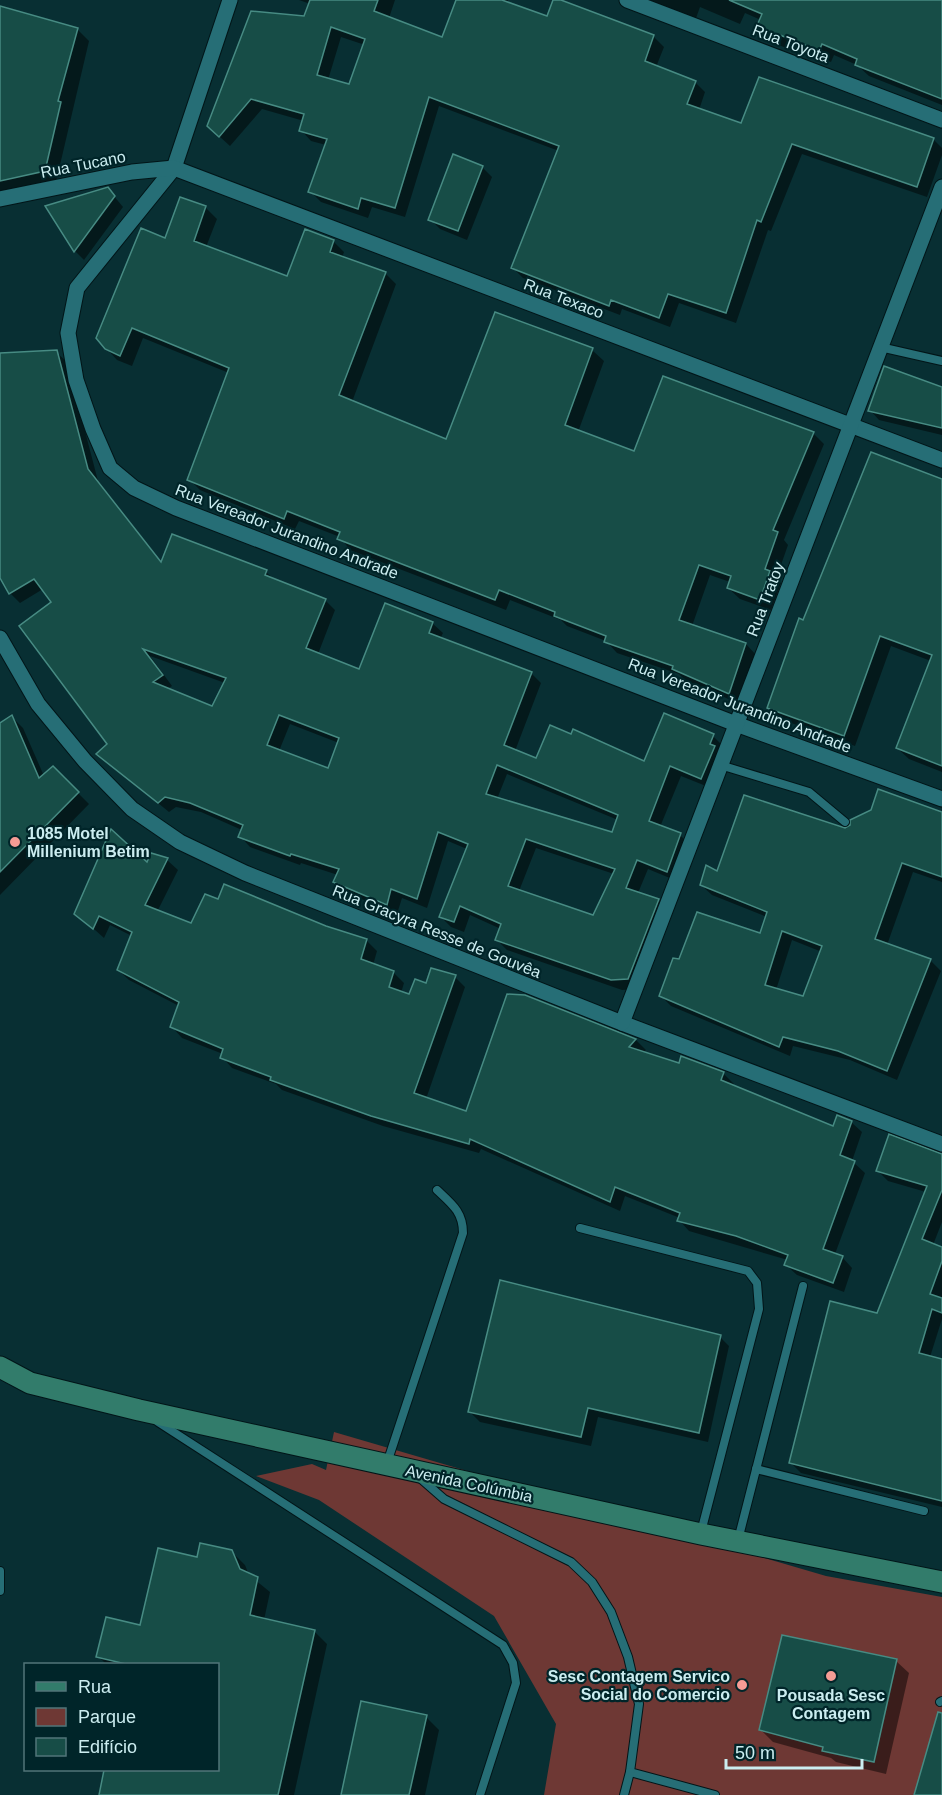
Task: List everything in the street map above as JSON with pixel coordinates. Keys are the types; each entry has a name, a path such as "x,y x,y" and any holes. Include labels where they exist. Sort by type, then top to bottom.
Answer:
{"street":[{"name":"Rua Toyota","path":"627,0 942,120"},
{"name":"Rua Vereador Jurandino Andrade","path":"234,1 174,168 77,288 68,333 76,380 93,429 110,468 134,488 176,508 736,724 942,799"},
{"name":"Rua Tucano","path":"0,199 132,172 174,168"},
{"name":"Rua Texaco","path":"174,168 849,427 942,460"},
{"name":"Rua Tratoy","path":"622,1023 942,187"},
{"name":"Rua Gracyra Resse de Gouvêa","path":"0,638 38,704 85,762 132,809 180,842 245,873 622,1023 942,1144"},
{"name":"Avenida Colúmbia","path":"0,1368 30,1383 139,1410 701,1534 942,1582"}],"lane":[{"path":"880,347 942,361"},
{"path":"720,765 809,792 845,822"},
{"path":"386,1465 464,1233 459,1210 437,1190"},
{"path":"580,1228 748,1271 757,1283 759,1309 701,1534"},
{"path":"738,1541 803,1286"},
{"path":"139,1410 503,1645 513,1663 516,1683 480,1795"},
{"path":"756,1469 924,1511"},
{"path":"412,1471 444,1499 571,1562 592,1582 611,1612 628,1657 639,1704 630,1772 624,1795"},
{"path":"0,1571 0,1591"},
{"path":"630,1772 715,1795"}],"green space":[{"name":"Sesc Contagem Servico Social do Comercio","path":"334,1432 826,1576 942,1597 942,1795 544,1795 556,1724 494,1616 319,1500 256,1476 312,1464 326,1470"}],"building":[{"path":"310,0 378,0 374,11 442,37 456,0 502,0 547,16 553,0 561,0 654,35 645,61 696,81 687,104 741,123 759,77 934,138 917,187 792,144 761,222 757,220 726,313 668,294 659,318 611,300 609,306 511,268 559,146 429,97 395,208 361,198 358,209 308,192 327,139 299,131 304,114 251,99 219,137 207,126 251,11 304,16","holes":["331,27 365,39 349,84 317,75"]},
{"path":"729,0 942,0 942,99 855,65 857,59 822,44 819,51 780,35 778,39 755,30 762,14"},
{"path":"0,6 78,28 58,101 61,102 45,171 0,181"},
{"path":"453,154 483,166 458,231 428,220"},
{"path":"108,187 115,196 74,252 45,206"},
{"path":"180,197 206,206 194,241 287,276 305,229 334,240 330,252 386,272 339,395 446,439 495,312 593,348 565,425 634,451 663,376 814,432 773,530 778,532 765,569 770,571 760,600 727,588 731,576 699,565 679,620 746,643 729,694 672,669 673,666 604,642 606,636 554,616 555,612 499,590 495,600 337,539 340,532 287,511 284,519 187,480 229,368 132,328 120,356 105,349 96,338 141,228 165,238"},
{"path":"57,350 88,469 161,562 172,534 267,570 265,575 326,599 306,648 359,669 385,603 433,622 429,633 532,672 504,745 536,758 550,725 571,734 573,729 644,761 664,713 714,734 710,744 715,746 701,779 670,766 649,821 681,833 667,872 637,860 626,888 659,899 628,979 611,980 495,940 501,924 460,906 454,922 439,917 468,844 438,832 417,899 391,889 387,905 333,882 339,869 291,854 290,856 238,837 243,825 190,803 165,797 158,803 96,754 107,744 19,626 51,602 34,579 9,594 0,578 0,353","holes":["143,649 226,678 212,706 153,682 163,675","279,715 339,738 328,768 267,745","497,765 618,815 612,832 486,794","526,839 615,869 593,915 508,886"]},
{"path":"884,366 942,387 942,428 868,411"},
{"path":"871,452 942,479 942,766 896,748 932,655 880,636 844,736 767,708 799,618 803,620"},
{"name":"1085 Motel Millenium Betim","path":"12,715 39,778 53,766 79,792 0,872 0,723"},
{"path":"878,789 942,812 942,877 902,863 875,939 931,959 887,1071 838,1051 783,1037 779,1047 659,996 673,958 679,959 697,912 760,933 767,912 700,885 706,865 717,871 744,795 845,828 850,825 850,820 871,810","holes":["782,931 822,946 803,996 765,985"]},
{"path":"111,829 147,862 151,853 168,858 145,905 191,923 205,894 218,899 224,884 326,926 367,939 361,959 394,971 389,987 409,994 415,979 426,983 431,968 456,975 414,1093 466,1111 507,994 525,995 636,1039 629,1047 679,1063 681,1056 724,1072 721,1080 833,1126 837,1115 852,1121 840,1155 855,1161 823,1249 843,1256 833,1283 784,1265 788,1255 736,1236 677,1221 680,1213 615,1187 610,1202 470,1139 469,1144 371,1116 270,1080 271,1077 220,1058 223,1049 170,1027 179,1002 117,970 132,932 99,916 93,929 74,914"},
{"path":"889,1134 942,1154 942,1190 922,1239 942,1247 942,1261 930,1294 942,1298 942,1313 932,1309 919,1353 942,1359 942,1501 789,1463 830,1301 877,1313 927,1186 876,1171"},
{"path":"500,1280 721,1335 699,1433 588,1408 581,1437 468,1412"},
{"path":"200,1543 232,1550 240,1569 258,1577 250,1615 315,1630 278,1795 99,1795 104,1771 219,1771 219,1663 122,1663 96,1657 106,1617 140,1625 158,1548 197,1557"},
{"path":"782,1635 897,1659 874,1762 822,1751 823,1747 759,1730"},
{"path":"361,1701 427,1715 409,1795 341,1795"},
{"path":"938,1712 942,1713 942,1795 914,1795"}],"place":[{"name":"1085 Motel Millenium Betim","path":"15,842"},
{"name":"Pousada Sesc Contagem","path":"831,1676"},
{"name":"Sesc Contagem Servico Social do Comercio","path":"742,1685"}]}
